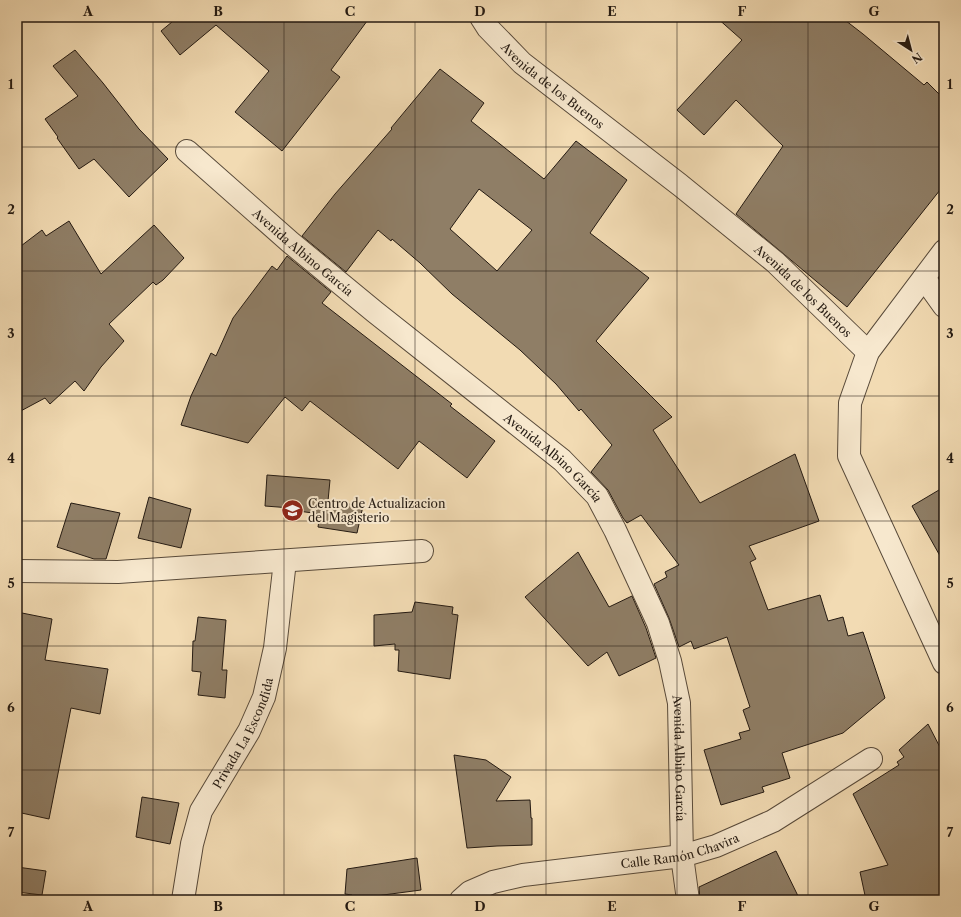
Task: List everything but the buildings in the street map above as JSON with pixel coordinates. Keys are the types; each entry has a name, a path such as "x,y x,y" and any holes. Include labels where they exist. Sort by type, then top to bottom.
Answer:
{"street":[{"name":"Avenida de los Buenos","path":"481,17 488,28 522,63 680,184 775,262 868,352"},
{"name":"Avenida Albino García","path":"187,151 296,247 375,312 562,460 596,496 615,530 658,623 670,661 679,703 682,856 688,900"},
{"path":"944,251 868,352 850,403 849,456 944,664"},
{"path":"924,278 944,306"},
{"path":"17,571 118,572 422,551"},
{"name":"Privada La Escondida","path":"183,900 192,844 201,811 249,731 264,696 275,648 285,561"},
{"name":"Calle Ramón Chavira","path":"465,896 493,882 523,875 682,856 716,846 773,821 871,759"}],"place":[{"name":"Centro de Actualizacion del Magisterio","path":"293,510"}]}
